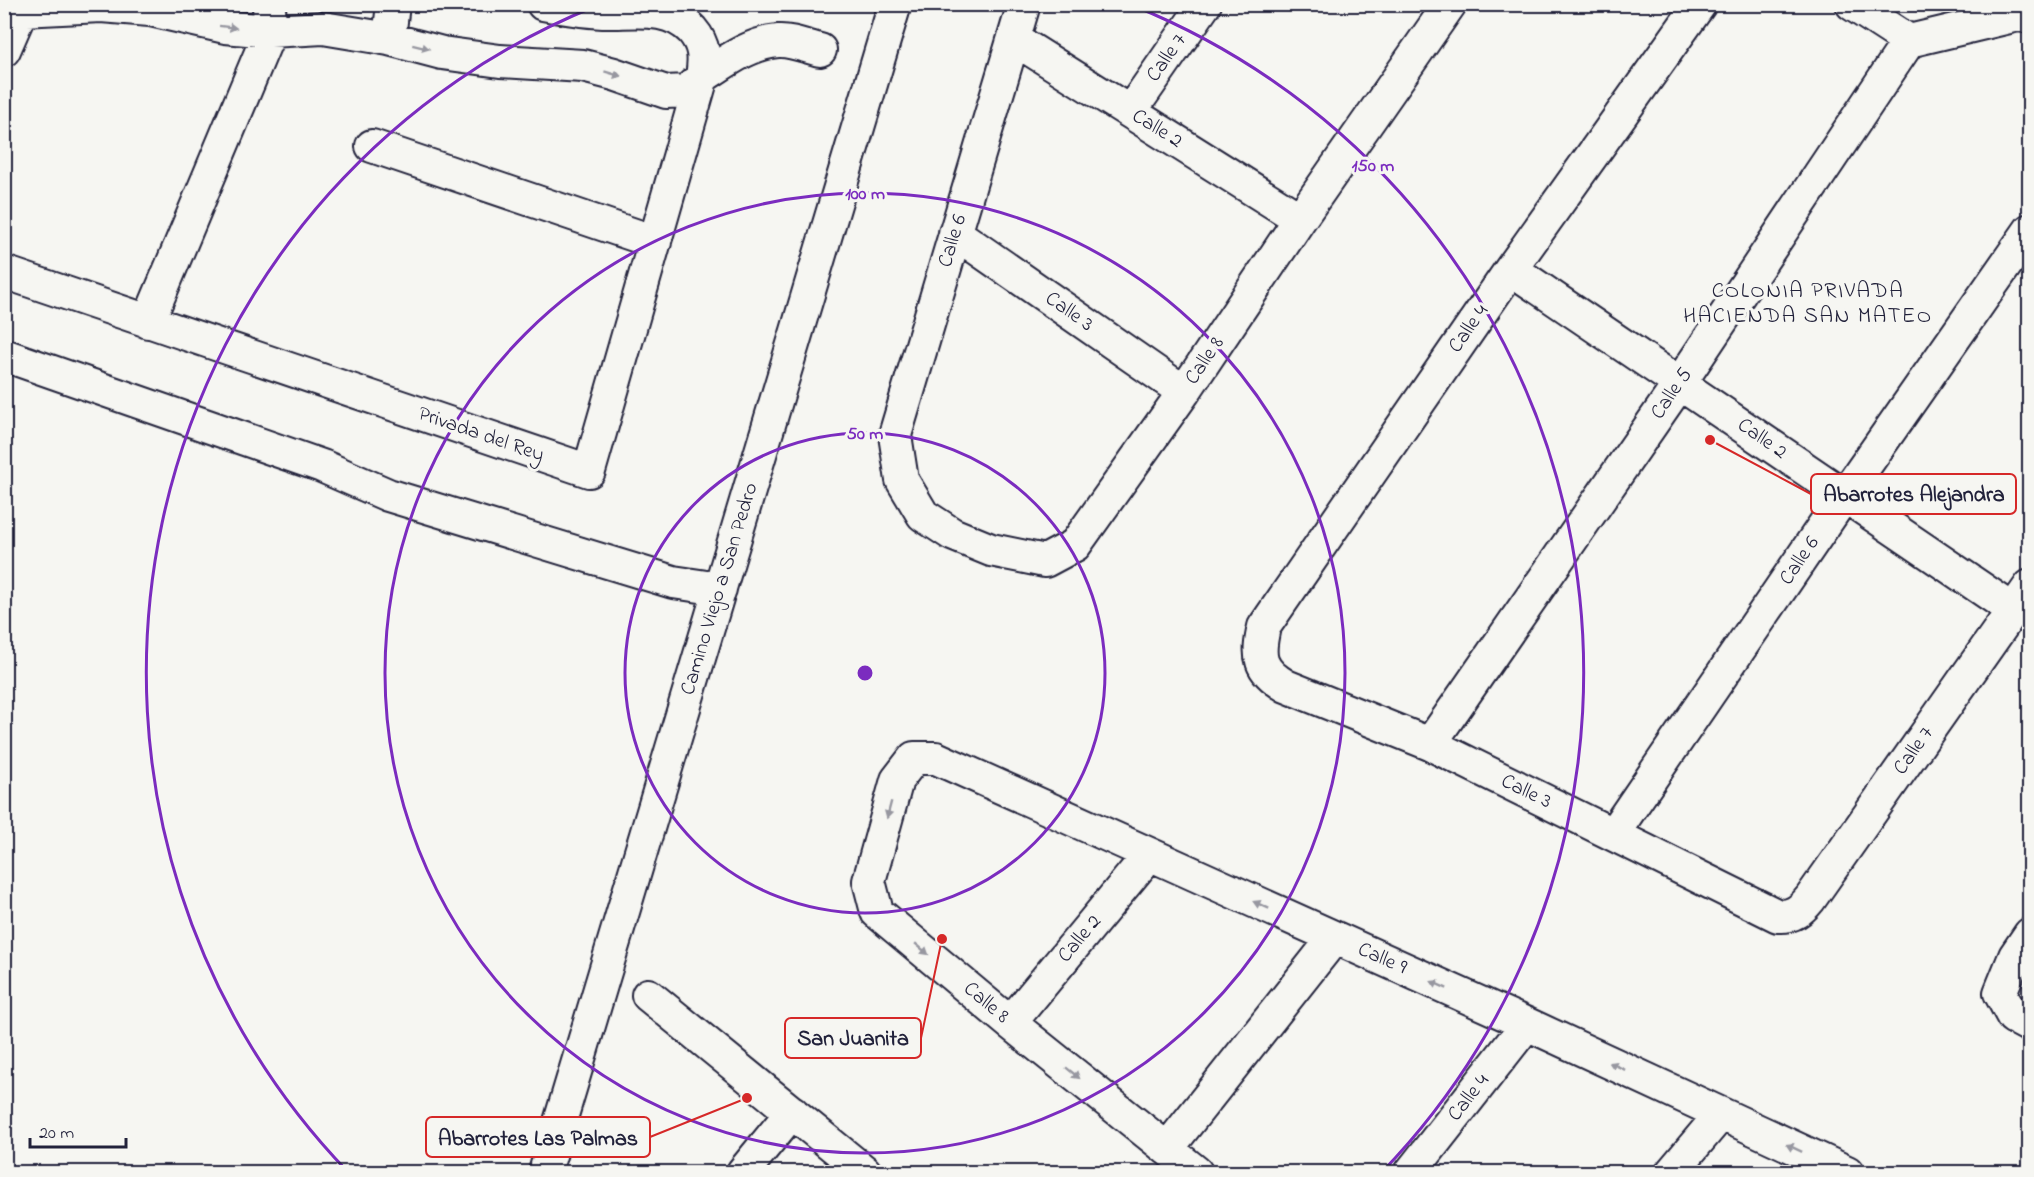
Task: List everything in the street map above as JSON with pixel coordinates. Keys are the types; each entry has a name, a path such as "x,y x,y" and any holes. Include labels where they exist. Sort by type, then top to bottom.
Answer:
{"street":[{"path":"389,39 393,4"},
{"name":"Privada del Rey","path":"4,272 589,471 702,78 705,56 703,47 692,30 674,16 648,11 606,12 543,4"},
{"name":"Camino Viejo a San Pedro","path":"545,1173 896,4"},
{"name":"Calle 6","path":"902,480 895,435 1024,4"},
{"name":"Calle 7","path":"1130,112 1205,4"},
{"name":"Calle 8","path":"902,480 923,515 952,534 991,550 1045,561 1075,545 1184,392 1300,219 1450,4"},
{"name":"Calle 4","path":"1261,663 1260,644 1264,627 1511,269 1700,4"},
{"path":"1852,4 1909,41 2018,15 2030,17"},
{"path":"4,50 17,7 101,6 197,12 225,27 270,18 389,39 442,53 500,62 583,66 666,92 687,91 731,58 757,46 779,41 820,50"},
{"path":"148,322 270,18"},
{"name":"Calle 2","path":"1014,39 1300,219"},
{"name":"Calle 5","path":"1430,744 1680,383 1909,41"},
{"path":"372,146 655,242"},
{"name":"Calle 6","path":"1613,834 1844,496 2030,230"},
{"name":"Calle 3","path":"955,232 1184,392"},
{"name":"Calle 2","path":"1511,269 1844,496 2021,598"},
{"path":"4,356 322,466 388,495 673,582 720,589"},
{"name":"Calle 7","path":"1794,914 1810,899 2021,598"},
{"name":"Calle 3","path":"1261,663 1270,676 1286,686 1430,744 1778,916 1794,914"},
{"name":"Calle 8","path":"914,758 897,780 869,881 877,912 1196,1173"},
{"name":"Calle 9","path":"914,758 936,758 1527,1024 1847,1173"},
{"name":"Calle 2","path":"1010,1023 1149,855"},
{"path":"2030,934 2014,956 2000,993 2013,1017 2030,1026"},
{"path":"1167,1149 1334,938"},
{"path":"648,995 865,1173"},
{"name":"Calle 4","path":"1411,1173 1527,1024"},
{"path":"743,1173 792,1112"},
{"path":"1672,1173 1721,1114"}],"place":[{"name":"Abarrotes Alejandra","path":"1710,440"},
{"name":"San Juanita","path":"942,939"},
{"name":"Abarrotes Las Palmas","path":"747,1098"}],"district":[{"name":"COLONIA PRIVADA HACIENDA SAN MATEO","path":"1808,304"}]}
